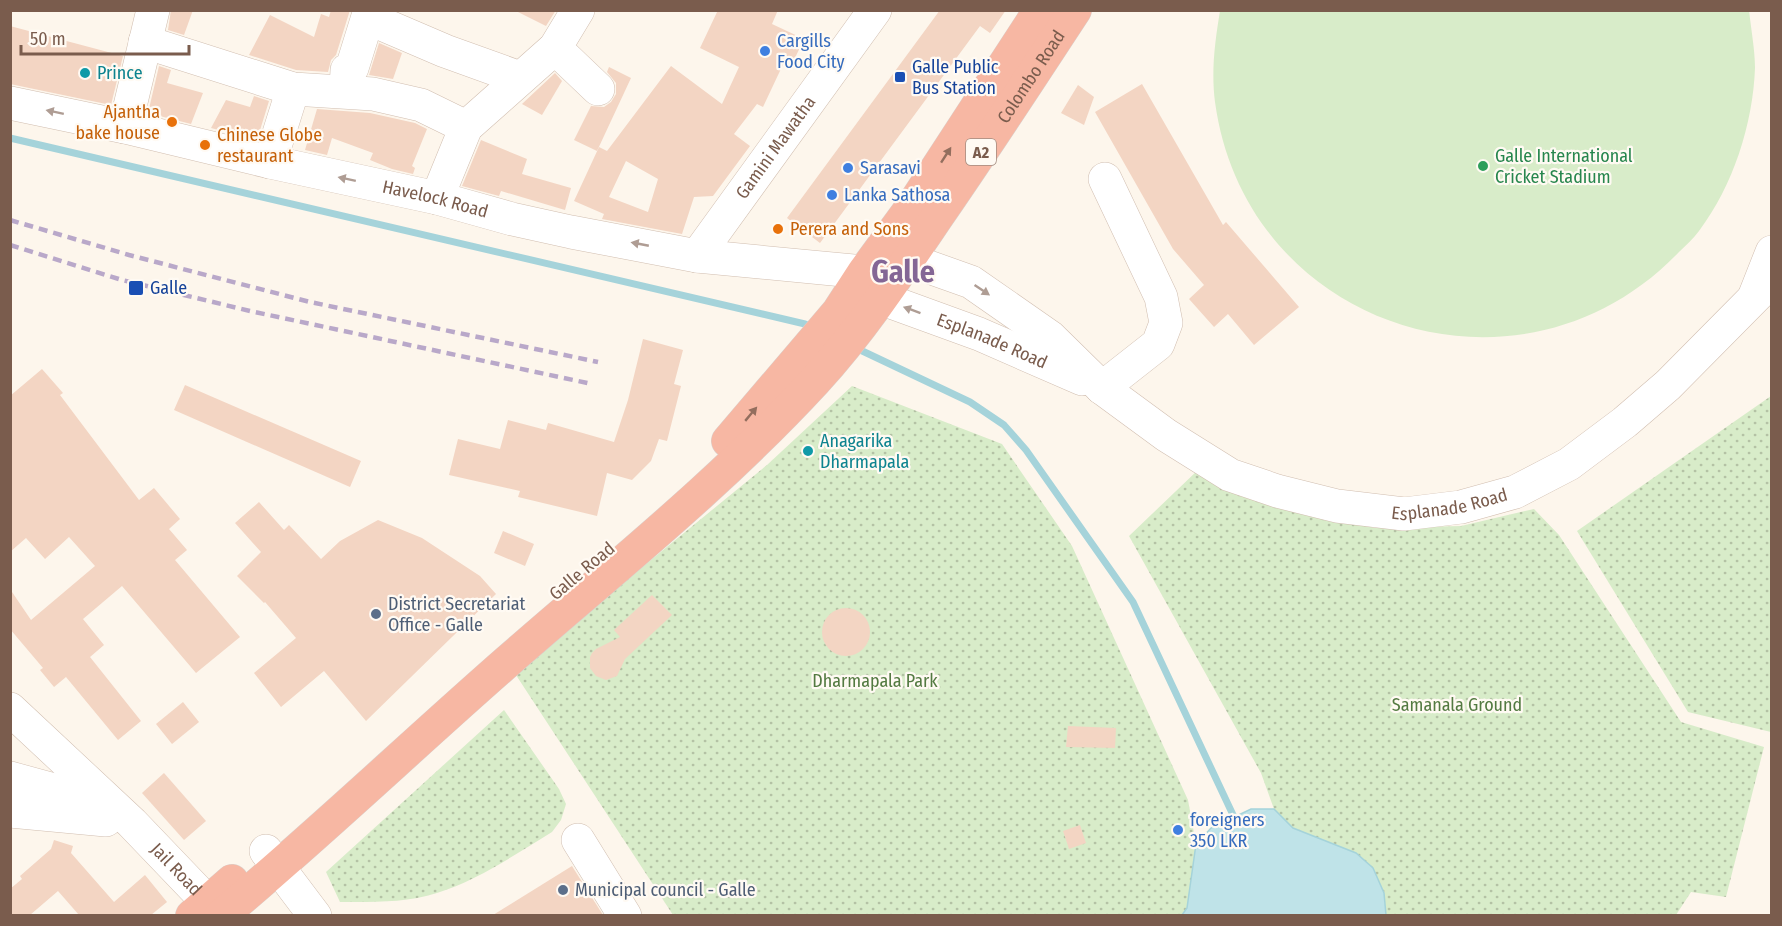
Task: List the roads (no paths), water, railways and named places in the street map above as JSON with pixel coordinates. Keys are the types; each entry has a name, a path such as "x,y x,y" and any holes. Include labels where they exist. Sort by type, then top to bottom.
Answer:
{"highway":[{"name":"Colombo Road","path":"876,288 911,208 1040,10"},
{"name":"Colombo Road","path":"876,288 909,260 1075,10"},
{"name":"Galle Road","path":"207,911 273,859 489,678 747,451 806,370 876,288"}],"street":[{"path":"125,127 153,10"},
{"path":"437,198 466,127 555,48 578,10"},
{"name":"Gamini Mawatha","path":"697,256 875,10"},
{"path":"346,92 347,70 352,68 369,14 446,51 520,78"},
{"path":"145,42 293,89 373,94 422,105 466,127"},
{"path":"555,48 598,89"},
{"path":"270,162 293,89"},
{"name":"Havelock Road","path":"10,103 437,198 512,219 697,256 876,288"},
{"path":"1102,388 1158,344 1166,323 1161,297 1105,179"},
{"name":"Esplanade Road","path":"909,260 971,282 1050,337 1102,388 1166,435 1230,475 1277,491 1337,506 1404,514 1461,507 1515,492 1569,464 1625,422 1668,385 1763,287 1772,252"},
{"name":"Esplanade Road","path":"876,288 1102,388"},
{"name":"Jail Road","path":"10,710 132,823 207,911"},
{"path":"10,778 83,798 132,823"},
{"path":"10,811 132,823"},
{"path":"578,840 625,915"},
{"path":"273,859 315,915"}],"water":[{"path":"1251,809 1274,809 1293,828 1356,853 1373,868 1384,893 1386,915 1182,915 1187,908 1196,844 1211,828"}],"waterway":[{"path":"10,138 805,324 814,328"},
{"path":"856,348 970,402 1004,425 1026,450 1133,602 1234,817"}],"railway":[{"path":"10,220 129,255 310,302 598,362"},
{"path":"10,245 122,280 250,311 592,384"}],"place":[{"name":"Cargills Food City","path":"765,51"},
{"name":"Prince","path":"85,73"},
{"name":"Galle Public Bus Station","path":"900,77"},
{"name":"Ajantha bake house","path":"172,122"},
{"name":"Chinese Globe restaurant","path":"205,145"},
{"name":"Galle International Cricket Stadium","path":"1483,166"},
{"name":"Sarasavi","path":"848,168"},
{"name":"Lanka Sathosa","path":"832,195"},
{"name":"Perera and Sons","path":"778,229"},
{"name":"Galle","path":"136,288"},
{"name":"Anagarika Dharmapala","path":"808,451"},
{"name":"District Secretariat Office - Galle","path":"376,614"},
{"name":"foreigners 350 LKR","path":"1178,830"},
{"name":"Municipal council - Galle","path":"563,890"}],"district":[{"name":"Galle","path":"903,272"}],"park label":[{"name":"Dharmapala Park","path":"875,681"},
{"name":"Samanala Ground","path":"1457,705"}]}
